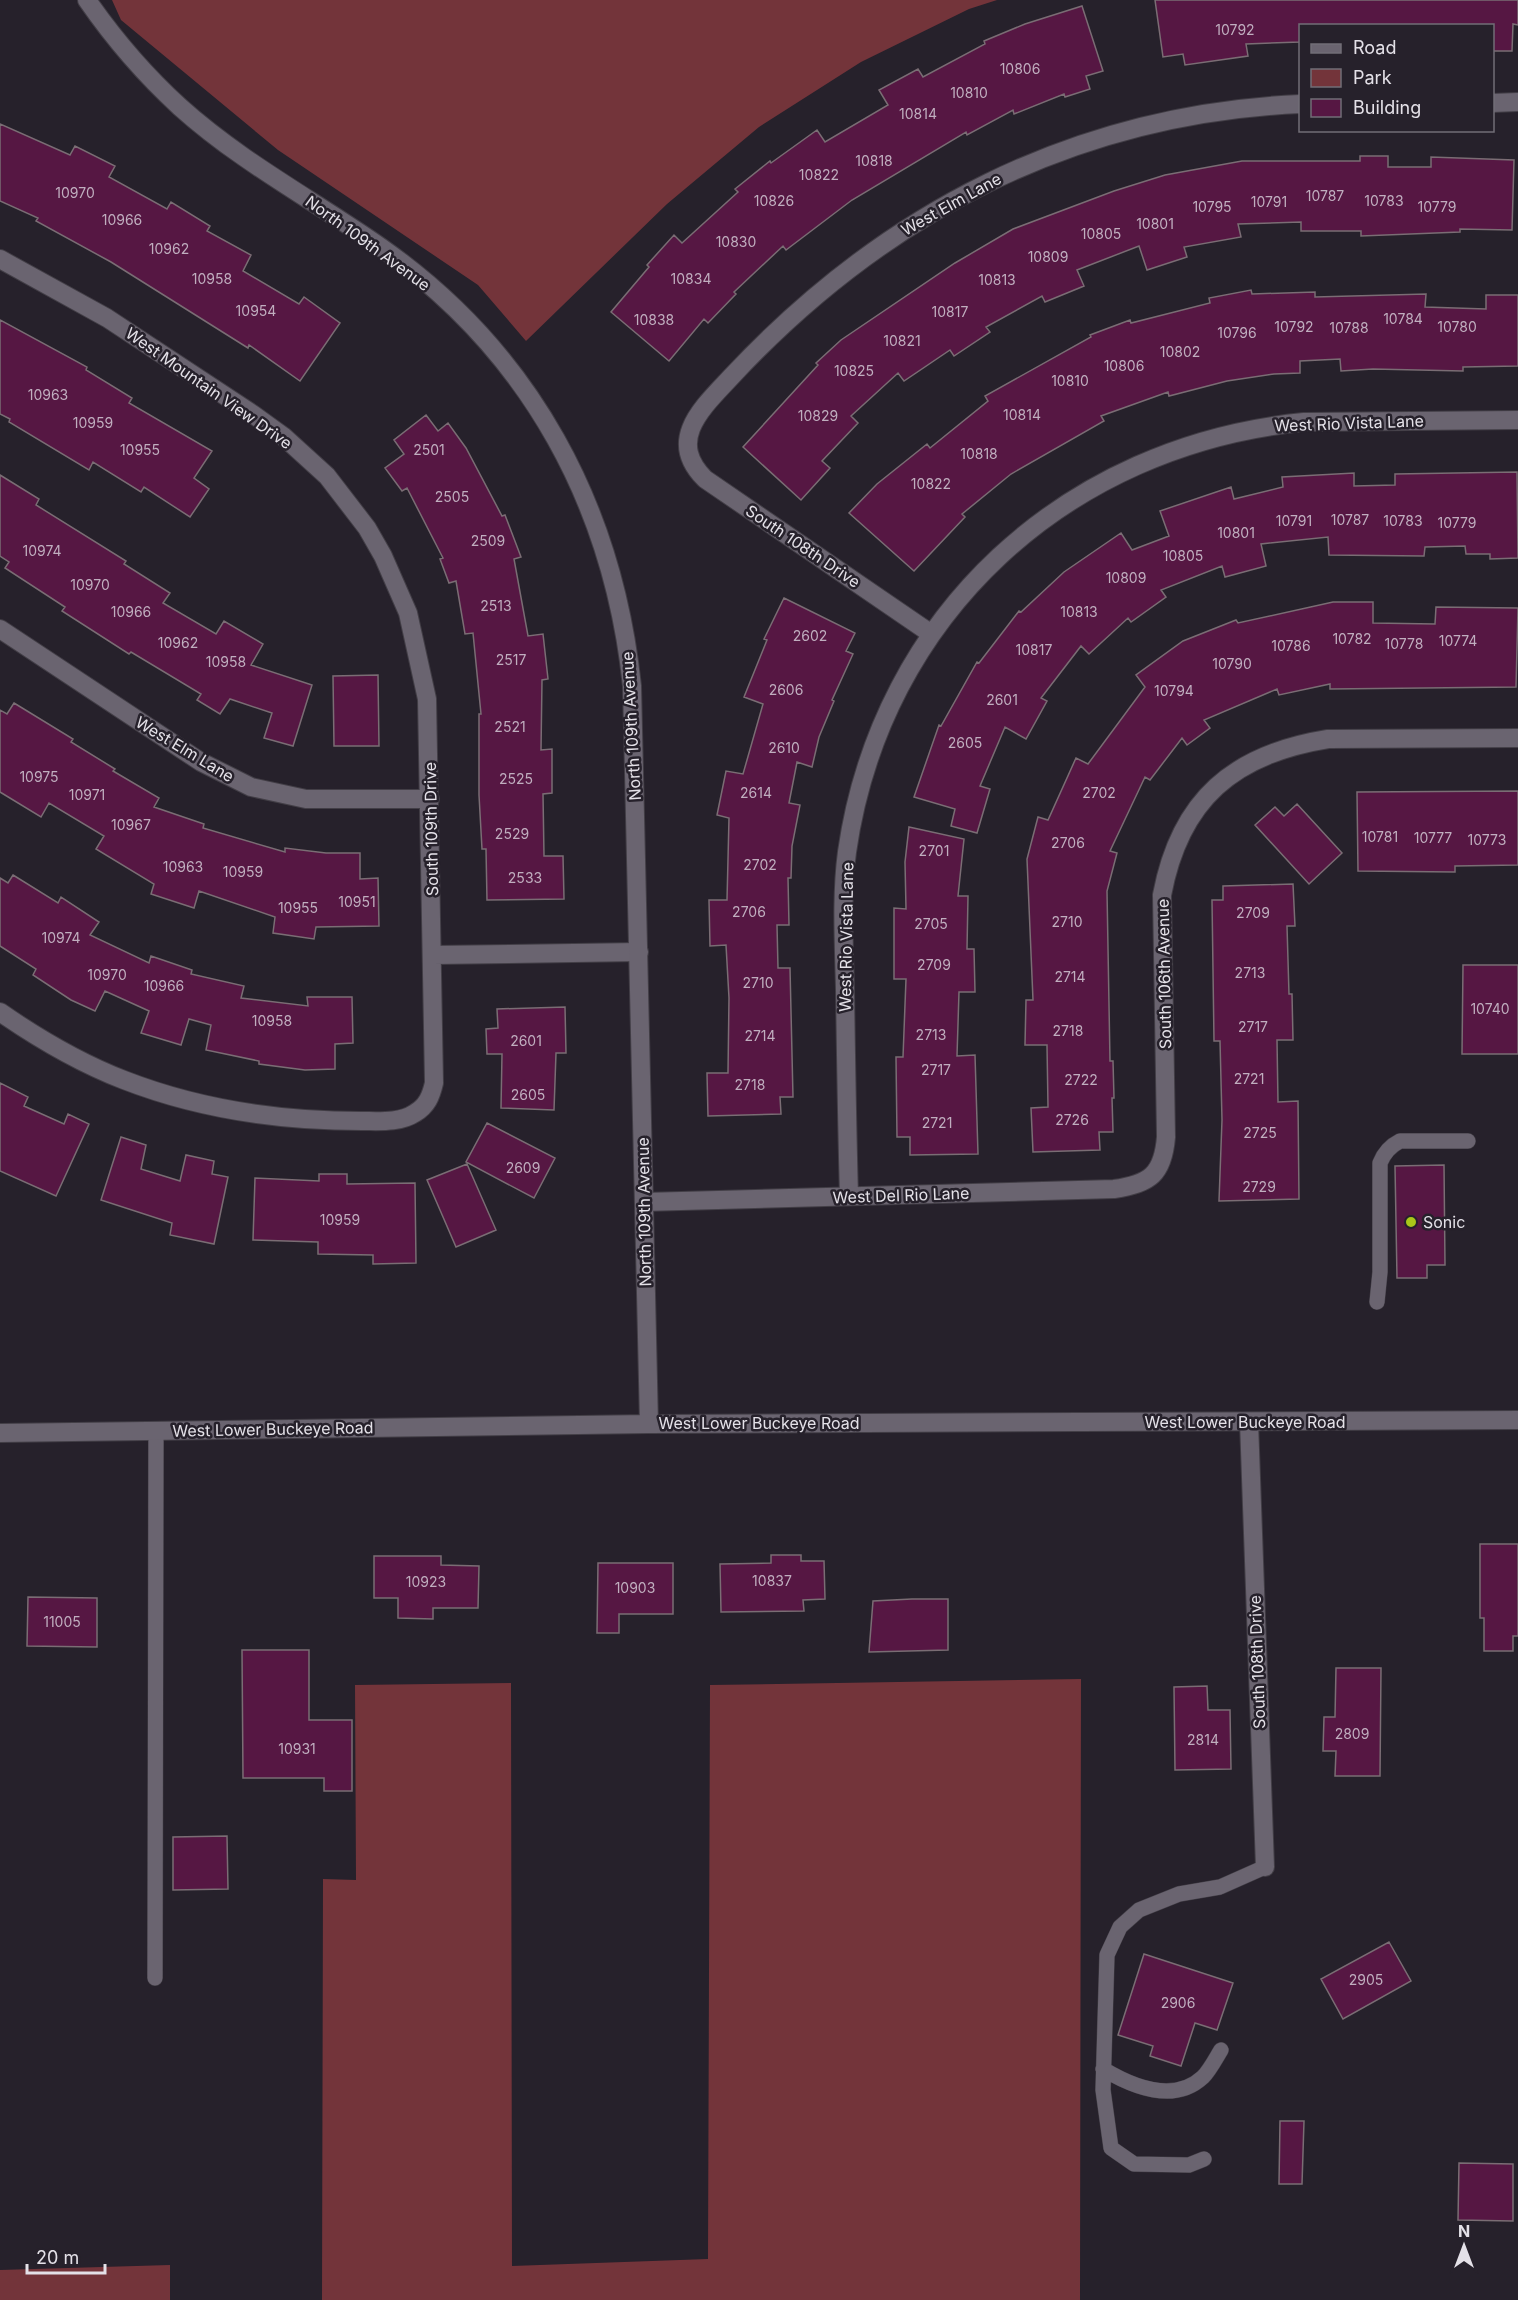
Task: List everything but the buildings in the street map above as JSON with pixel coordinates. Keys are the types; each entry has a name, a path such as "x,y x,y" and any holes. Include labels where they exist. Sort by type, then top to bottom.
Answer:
{"street":[{"name":"North 109th Avenue","path":"87,0 141,68 180,107 250,160 381,248 446,300 503,361 555,437 602,539 613,574 628,648 634,724 649,1424"},
{"path":"1494,103 1518,102"},
{"name":"West Elm Lane","path":"688,448 691,429 699,413 778,328 860,260 939,208 1021,168 1122,132 1193,116 1299,104"},
{"name":"West Mountain View Drive","path":"0,259 107,318 282,436 327,476 367,528 383,556"},
{"name":"West Rio Vista Lane","path":"849,1196 843,926 847,853 862,783 884,722 900,684 930,633 992,563 1044,519 1108,478 1173,450 1234,431 1304,422 1518,420"},
{"name":"South 108th Drive","path":"688,448 691,460 705,479 930,633"},
{"name":"South 109th Drive","path":"0,1012 95,1068 154,1091 210,1106 258,1116 331,1121 402,1119 424,1107 431,1095 436,1070 429,725 422,671 408,613 383,556"},
{"name":"West Elm Lane","path":"0,629 193,757 251,787 306,799 430,800"},
{"name":"South 106th Avenue","path":"1155,1174 1162,1162 1166,1137 1161,922 1168,867 1189,819 1223,780 1244,765 1300,744 1328,740 1518,738"},
{"path":"433,955 639,952"},
{"name":"West Del Rio Lane","path":"644,1202 1114,1189 1144,1182 1155,1174"},
{"name":"West Lower Buckeye Road","path":"0,1433 649,1424 1518,1420"},
{"name":"South 108th Drive","path":"1249,1422 1264,1867"}],"lane":[{"path":"1377,1302 1380,1272 1380,1163 1383,1156 1392,1145 1400,1141 1468,1141"},
{"path":"155,1978 156,1430"},
{"path":"1204,2159 1189,2166 1134,2164 1112,2148 1103,2090 1107,1955 1120,1927 1139,1911 1179,1894 1220,1887 1264,1867"},
{"path":"1104,2069 1129,2084 1163,2091 1187,2089 1204,2076 1221,2050"}],"green space":[{"path":"112,0 997,0 969,9 861,62 759,127 667,204 526,341 478,285 278,150 121,20"},
{"path":"1081,1679 1080,2300 322,2300 323,1879 356,1880 355,1685 511,1683 512,2266 708,2259 710,1685"},
{"path":"170,2265 170,2300 0,2300 0,2270"}],"place":[{"name":"Sonic","path":"1411,1222"}]}
